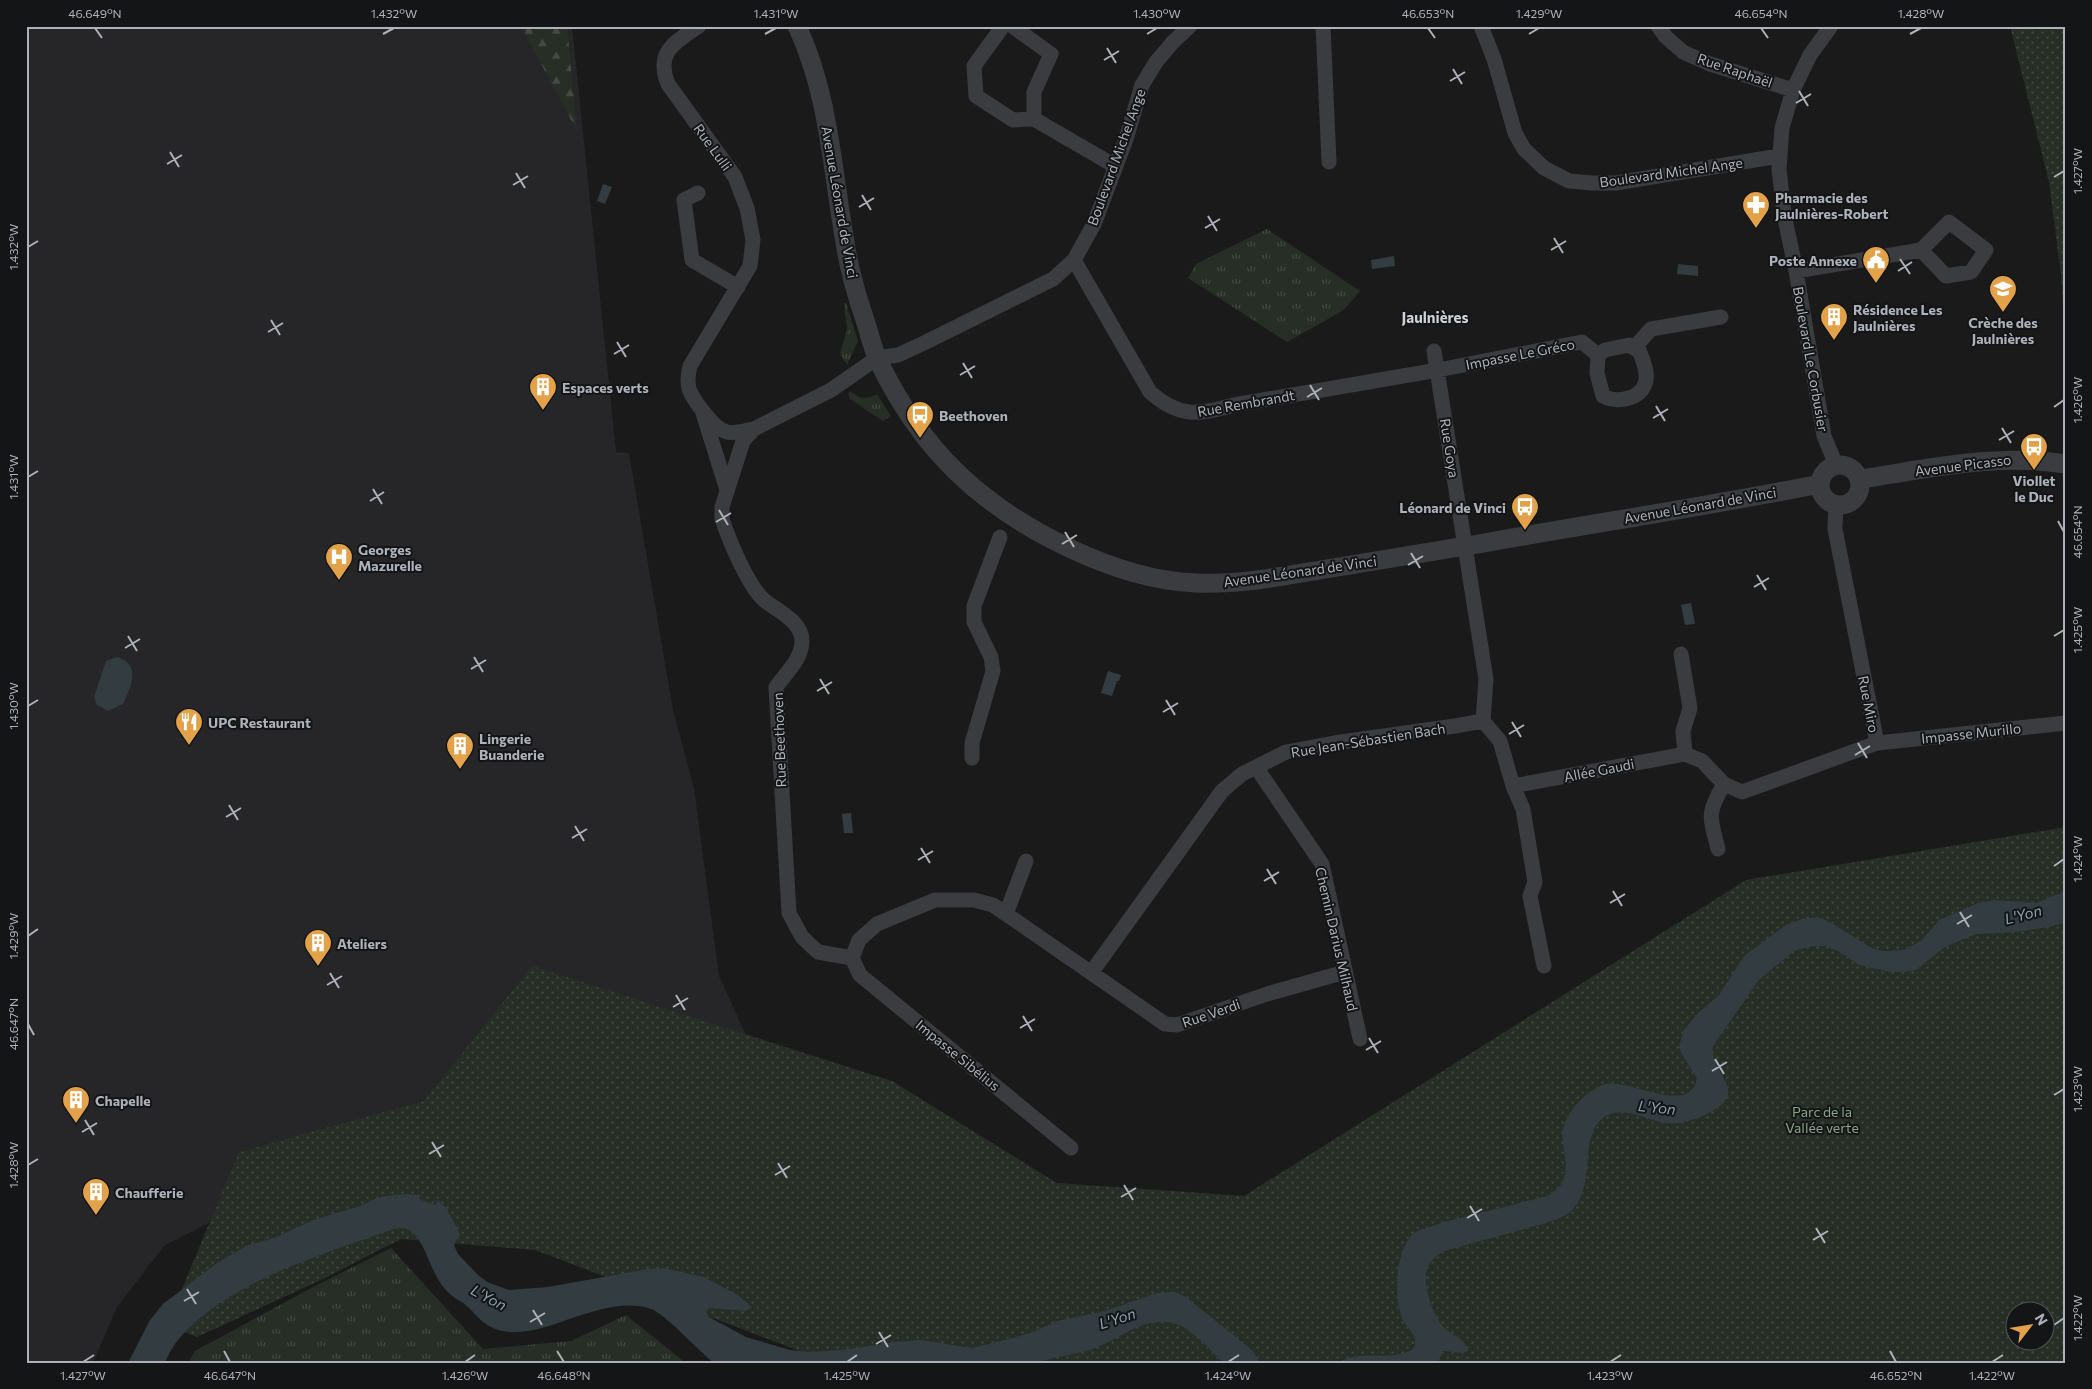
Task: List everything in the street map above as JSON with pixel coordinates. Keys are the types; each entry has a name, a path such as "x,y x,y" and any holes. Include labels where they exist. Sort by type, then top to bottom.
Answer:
{"street":[{"name":"Rue Lulli","path":"699,26 671,46 666,53 662,66 668,84 735,177 748,208 753,240 750,266 690,366 689,388 703,411"},
{"name":"Avenue Léonard de Vinci","path":"797,26 813,62 822,93 845,247 856,294 877,358 908,414 941,456 975,489 1010,516 1097,561 1151,578 1195,583 1249,581 1465,546 1820,484"},
{"path":"1004,26 974,66 976,96 1013,120 1034,119 1115,166"},
{"path":"1012,26 1051,54 1034,92 1034,119"},
{"name":"Boulevard Michel Ange","path":"877,358 898,355 1036,288 1053,279 1074,260 1094,224 1135,113 1142,85 1156,62 1190,26"},
{"path":"1323,26 1329,162"},
{"name":"Boulevard Michel Ange","path":"1481,26 1494,59 1514,132 1519,141 1524,149 1544,168 1570,181 1592,184 1616,183 1779,156"},
{"name":"Rue Raphaël","path":"1658,26 1666,37 1683,52 1710,64 1793,90"},
{"name":"Boulevard Le Corbusier","path":"1831,26 1810,55 1793,90 1782,128 1779,169 1784,214 1796,271 1824,436 1836,465"},
{"path":"698,193 684,200 692,260 738,287"},
{"path":"1796,271 1921,250"},
{"name":"Rue Rembrandt","path":"1074,260 1150,392 1163,404 1175,410 1190,413 1206,412 1234,405 1438,370"},
{"path":"1634,348 1651,329 1721,317"},
{"name":"Impasse Le Gréco","path":"1438,370 1582,342 1598,355"},
{"path":"1629,345 1634,348 1640,352 1644,363 1645,384 1638,393 1626,399 1612,401 1603,396 1597,372 1598,355 1605,350 1617,346 1629,345"},
{"name":"Rue Goya","path":"1434,351 1465,546"},
{"name":"Rue Beethoven","path":"852,958 818,952 802,938 789,913 776,687 798,659 803,639 795,624 765,601 752,584 722,519 722,507 743,441 754,429 831,390 877,358"},
{"path":"703,411 728,433 754,429"},
{"path":"703,411 727,490"},
{"name":"Avenue Picasso","path":"1860,479 1966,463 2018,459 2066,464"},
{"path":"1836,465 1846,465 1854,470 1860,479 1858,494 1852,501 1843,505 1827,500 1822,493 1820,484 1822,476 1827,469 1836,465"},
{"name":"Rue Miro","path":"1724,784 1742,792 1877,743 1835,529 1836,504"},
{"path":"972,758 972,743 993,671 991,656 974,622 974,606 1000,537"},
{"path":"1465,546 1486,679 1483,720 1500,741 1513,786 1523,809 1535,882 1530,896 1544,966"},
{"path":"1681,654 1690,708 1683,731 1685,754 1702,761 1724,784 1712,804 1710,816 1718,849"},
{"name":"Rue Jean-Sébastien Bach","path":"1091,973 1222,791 1242,774 1286,752 1483,720"},
{"name":"Impasse Murillo","path":"1877,743 2066,723"},
{"name":"Allée Gaudi","path":"1513,786 1685,754"},
{"name":"Chemin Darius Milhaud","path":"1256,767 1322,864 1360,1039"},
{"path":"1006,914 1026,861"},
{"name":"Rue Verdi","path":"852,958 858,940 877,924 935,900 974,900 993,905 1165,1024 1177,1024 1263,995 1345,972"},
{"name":"Impasse Sibélius","path":"852,958 860,976 1070,1148"}],"shaded area":[{"name":"Georges Mazurelle","path":"26,26 572,26 616,452 629,453 673,710 694,788 719,976 757,1059 291,1182 165,1245 117,1307 93,1363 26,1363"}],"green space":[{"path":"521,26 567,26 577,131"},
{"path":"2010,26 2066,26 2066,345 2061,275 2049,182"},
{"path":"1267,229 1360,291 1344,310 1287,342 1188,278 1196,264"},
{"path":"844,303 846,303 858,341 847,365 840,353 847,330"},
{"path":"851,391 857,396 864,398 877,394 891,416 883,421 850,399 848,393"},
{"name":"Parc de la Vallée verte","path":"2066,827 2066,1363 831,1363 535,1250 401,1239 323,1279 197,1337 167,1325 239,1152 424,1101 532,966 892,1081 1057,1183 1244,1196 1746,880"},
{"path":"391,1248 483,1349 571,1341 626,1315 686,1363 188,1363 195,1351 317,1285"}],"water":[{"path":"603,184 612,187 605,204 597,201"},
{"path":"1394,256 1395,266 1372,269 1371,260"},
{"path":"1678,264 1698,266 1698,276 1677,274"},
{"path":"1691,603 1695,624 1685,625 1681,605"},
{"path":"117,657 130,665 132,671 131,683 123,704 108,711 97,705 94,697 106,661"},
{"path":"1108,671 1121,675 1112,696 1101,693"},
{"path":"851,813 853,833 844,833 842,814"},
{"name":"L'Yon","path":"2066,891 2066,922 2049,927 2016,932 1976,934 1945,947 1916,970 1891,972 1859,965 1838,951 1825,946 1813,946 1794,951 1759,980 1713,1046 1715,1061 1728,1089 1728,1096 1719,1107 1705,1115 1671,1124 1620,1112 1606,1116 1597,1124 1592,1135 1584,1189 1579,1201 1570,1212 1546,1223 1444,1251 1432,1260 1427,1270 1426,1280 1432,1308 1442,1325 1464,1343 1468,1351 1463,1353 1443,1351 1438,1363 1338,1363 1356,1356 1395,1355 1413,1349 1415,1344 1414,1336 1401,1316 1397,1289 1400,1259 1409,1238 1416,1232 1435,1225 1540,1198 1555,1191 1561,1185 1566,1169 1563,1136 1564,1124 1572,1110 1588,1093 1606,1084 1630,1086 1672,1096 1683,1095 1692,1089 1697,1078 1681,1053 1679,1046 1684,1030 1698,1013 1719,995 1745,955 1786,925 1802,919 1819,917 1870,947 1882,951 1903,950 1921,941 1939,920 1978,903 1995,900 2036,903"},
{"name":"L'Yon","path":"405,1194 421,1195 419,1199 435,1205 438,1200 447,1209 460,1234 454,1245 458,1254 487,1282 509,1290 548,1287 648,1269 664,1268 704,1277 738,1295 752,1307 746,1311 709,1308 706,1312 709,1317 746,1337 790,1350 809,1352 842,1350 921,1340 972,1348 1033,1332 1057,1321 1105,1311 1156,1293 1176,1292 1186,1297 1253,1351 1260,1363 1224,1363 1186,1329 1179,1325 1162,1322 1141,1326 1093,1349 1037,1363 714,1363 657,1312 651,1309 630,1306 588,1313 546,1327 507,1332 485,1324 467,1306 452,1296 437,1278 417,1237 409,1230 399,1228 291,1266 244,1289 222,1302 189,1328 175,1344 165,1363 128,1363 150,1320 163,1304 217,1263 248,1245 274,1238 316,1219 360,1206 379,1197"}],"place":[{"name":"Pharmacie des Jaulnières-Robert","path":"1756,229"},
{"name":"Poste Annexe","path":"1876,284"},
{"name":"Crèche des Jaulnières","path":"2003,313"},
{"name":"Résidence Les Jaulnières","path":"1834,341"},
{"name":"Espaces verts","path":"543,411"},
{"name":"Beethoven","path":"920,439"},
{"name":"Viollet le Duc","path":"2034,471"},
{"name":"Léonard de Vinci","path":"1525,531"},
{"name":"Georges Mazurelle","path":"339,581"},
{"name":"UPC Restaurant","path":"189,746"},
{"name":"Lingerie Buanderie","path":"460,770"},
{"name":"Ateliers","path":"318,967"},
{"name":"Chapelle","path":"76,1124"},
{"name":"Chaufferie","path":"96,1216"}],"district":[{"name":"Jaulnières","path":"1435,317"}]}
